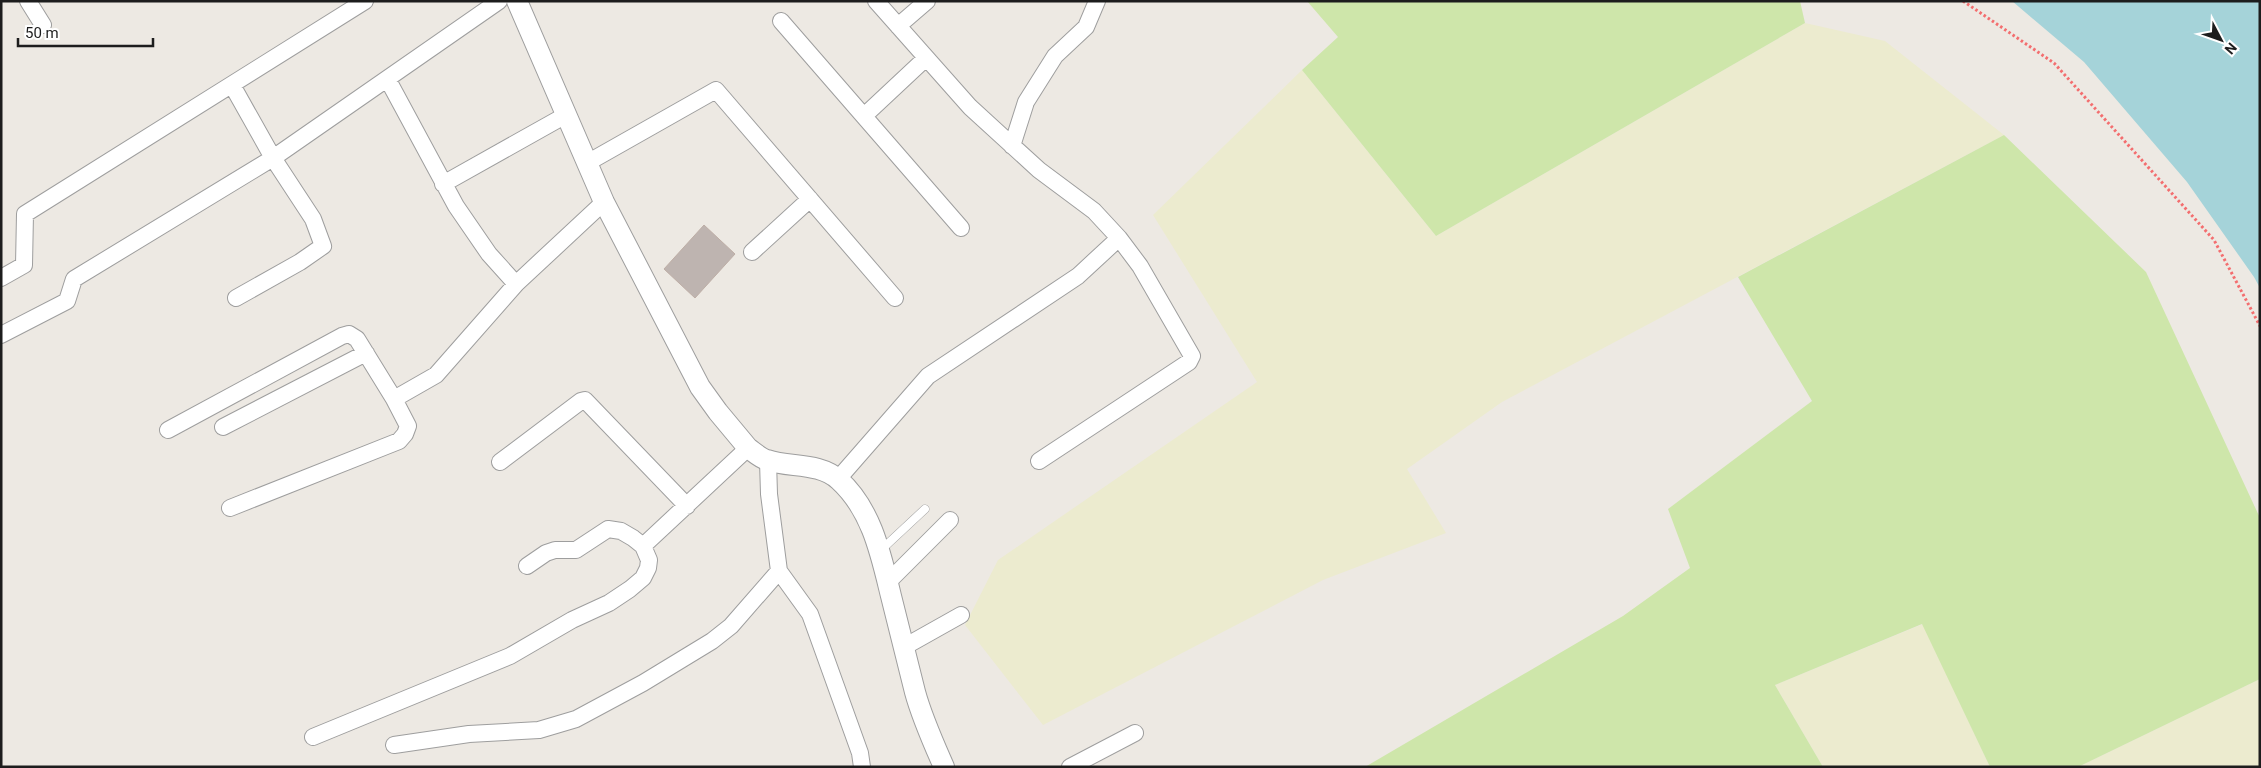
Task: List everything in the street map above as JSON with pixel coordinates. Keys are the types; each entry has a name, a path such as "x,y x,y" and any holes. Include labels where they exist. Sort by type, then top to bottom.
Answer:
{"street":[{"path":"28,1 43,25"},
{"path":"1,278 24,265 25,214 365,1"},
{"path":"1,335 67,301 74,279 274,158 499,1"},
{"path":"517,1 604,202 700,387 748,448 768,461 815,469 838,479 865,514 880,552 920,707 944,767"},
{"path":"876,1 970,107 1012,146 1094,211 1119,238 1140,266 1167,309 1192,356 1192,359 1039,461"},
{"path":"898,26 927,1"},
{"path":"1012,146 1026,102 1055,56 1086,27 1097,1"},
{"path":"781,21 961,228"},
{"path":"864,116 926,58"},
{"path":"388,80 444,184 489,254 516,284"},
{"path":"232,85 274,158 313,219 323,246 300,262 236,298"},
{"path":"587,163 716,90 895,298"},
{"path":"444,184 566,115"},
{"path":"752,252 810,200"},
{"path":"394,399 436,375 516,284 604,202"},
{"path":"838,479 928,376 1078,276 1119,238"},
{"path":"168,430 342,336 354,335 394,399 408,426 406,434 399,441 230,508"},
{"path":"223,427 366,352"},
{"path":"500,462 581,400 585,400 687,506"},
{"path":"644,546 748,448"},
{"path":"768,461 769,494 779,572 810,614 860,753 862,767"},
{"path":"888,582 950,520"},
{"path":"312,737 510,656 572,620 609,603 643,578 648,568 649,560 644,546 621,531 608,529 576,550 555,550 546,553 527,566"},
{"path":"394,745 469,734 539,730 576,719 643,683 712,641 736,621 779,572"},
{"path":"904,647 961,615"},
{"path":"1070,767 1135,733"}],"lane":[{"path":"880,552 925,509"}],"path":[{"path":"1962,1 2054,63 2214,240 2260,326"}],"green space":[{"path":"1307,1 1800,1 1805,23 1436,236 1302,70 1338,37"},
{"path":"1805,23 1885,41 2004,135 1502,402 1407,469 1446,533 1323,580 1043,725 965,625 998,560 1257,382 1153,215 1302,70 1436,236"},
{"path":"2004,135 2146,272 2260,518 2260,679 2078,767 1990,767 1922,624 1775,685 1823,767 1365,767 1623,616 1690,568 1668,509 1812,401 1738,277"},
{"path":"1923,624 1990,767 1823,767 1775,685"},
{"path":"2260,679 2260,767 2078,767"}],"water":[{"path":"2012,1 2260,1 2260,288 2187,182 2084,62"}],"building":[{"path":"704,225 735,254 695,298 664,269"}]}
